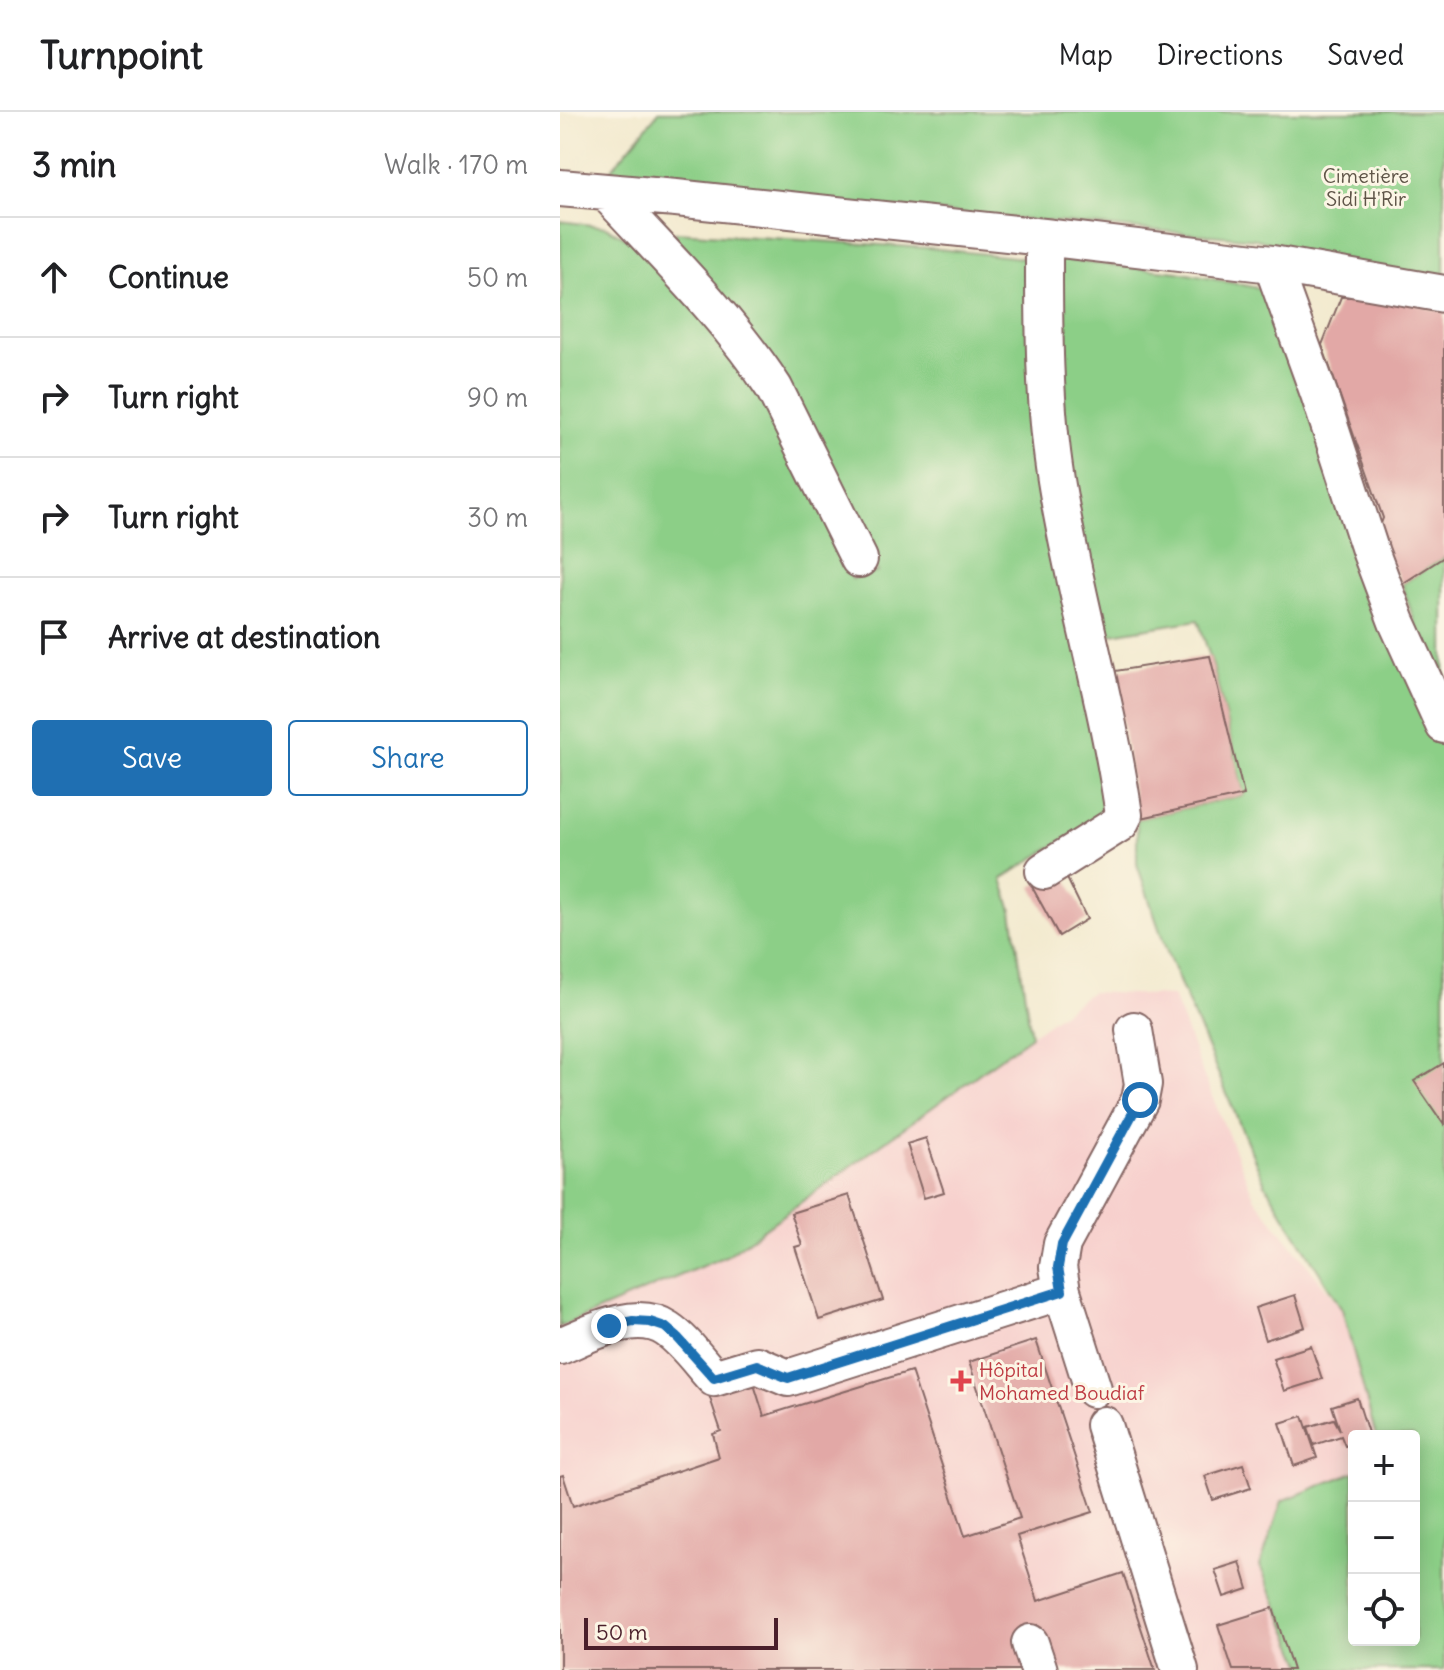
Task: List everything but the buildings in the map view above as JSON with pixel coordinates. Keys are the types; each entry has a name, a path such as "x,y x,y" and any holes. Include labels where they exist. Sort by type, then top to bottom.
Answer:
{"street":[{"path":"560,188 1044,237 1272,264 1444,294"},
{"path":"606,192 707,302 759,365 774,388 859,559"},
{"path":"1044,237 1046,385 1056,479 1116,759 1124,815 1120,823 1044,871"},
{"path":"1272,264 1371,553 1397,622 1444,725"},
{"path":"1093,1389 1062,1291 1058,1267 1062,1244 1140,1100 1143,1084 1134,1030"},
{"path":"560,1346 609,1326 633,1321 650,1322 665,1327 678,1338 714,1378 757,1365 788,1378 1062,1291"},
{"path":"1104,1425 1180,1670"}],"shaded area":[{"name":"Hôpital Mohamed Boudiaf","path":"1091,992 1173,996 1254,1197 1342,1309 1374,1430 1348,1430 1348,1474 1282,1501 1260,1565 1305,1670 560,1670 560,1327 728,1255"}],"green space":[{"name":"Cimetière Sidi H'Rir","path":"659,112 1444,112 1444,279 1325,258 1256,239 600,183"},
{"path":"560,221 606,227 645,248 782,421 852,579 878,572 775,373 672,255 676,232 929,248 1032,259 1115,807 1002,879 1012,911 1031,1036 728,1255 560,1327 562,300"},
{"path":"1052,259 1178,272 1263,289 1444,741 1444,1670 1305,1670 1260,1566 1282,1501 1348,1474 1348,1646 1420,1646 1420,1430 1374,1430 1342,1309 1265,1184 1168,955 1137,864 1137,819 1244,795 1213,666 1198,620 1099,636 1066,496"},
{"path":"1444,557 1444,711 1402,584"}],"place":[{"name":"Hôpital Mohamed Boudiaf","path":"961,1381"}],"route":[{"path":"609,1326 633,1321 665,1327 714,1378 757,1365 788,1378 1062,1291 1058,1267 1062,1244 1140,1100"}]}
